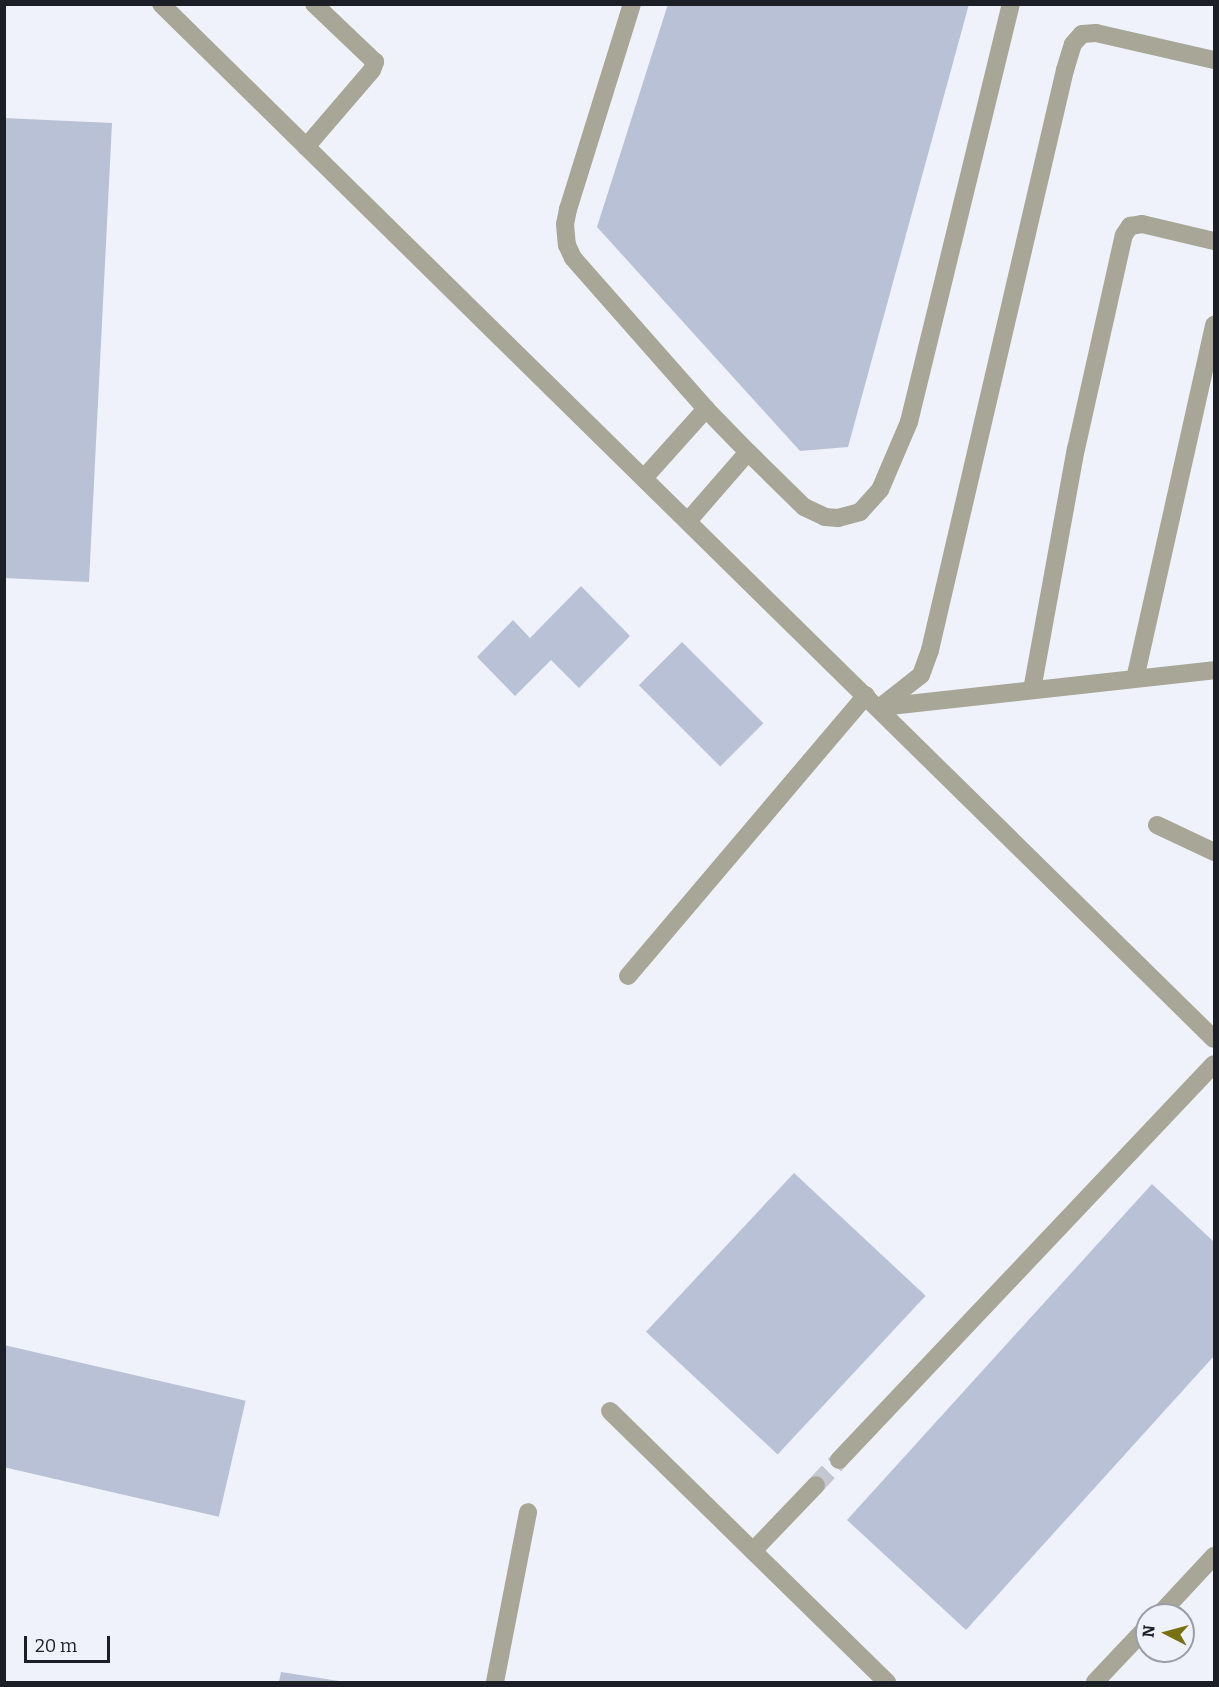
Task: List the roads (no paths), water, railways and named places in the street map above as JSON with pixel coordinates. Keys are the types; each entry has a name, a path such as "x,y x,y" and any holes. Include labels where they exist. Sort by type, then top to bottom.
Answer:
{"street":[{"path":"161,4 872,701 1212,1029"},
{"path":"306,147 372,70 375,62 314,4"},
{"path":"632,4 568,209 565,224 567,245 573,258 706,409 748,452 804,507 825,516 837,518 860,512 880,490 909,422 1011,4"},
{"path":"628,976 872,701 921,675 930,650 1065,70 1073,44 1082,34 1096,33 1215,60"},
{"path":"1032,690 1076,449 1124,235 1130,226 1142,224 1215,241"},
{"path":"1135,679 1215,325"},
{"path":"644,478 706,409"},
{"path":"688,521 748,452"},
{"path":"872,701 1032,690 1215,670"},
{"path":"1157,825 1215,852"},
{"path":"839,1460 1215,1064"},
{"path":"610,1411 887,1683"},
{"path":"753,1551 816,1485"},
{"path":"495,1683 528,1512"},
{"path":"1170,1603 1215,1556"},
{"path":"1095,1683 1135,1640"}],"tunnel":[{"path":"816,1485 839,1460"}]}
